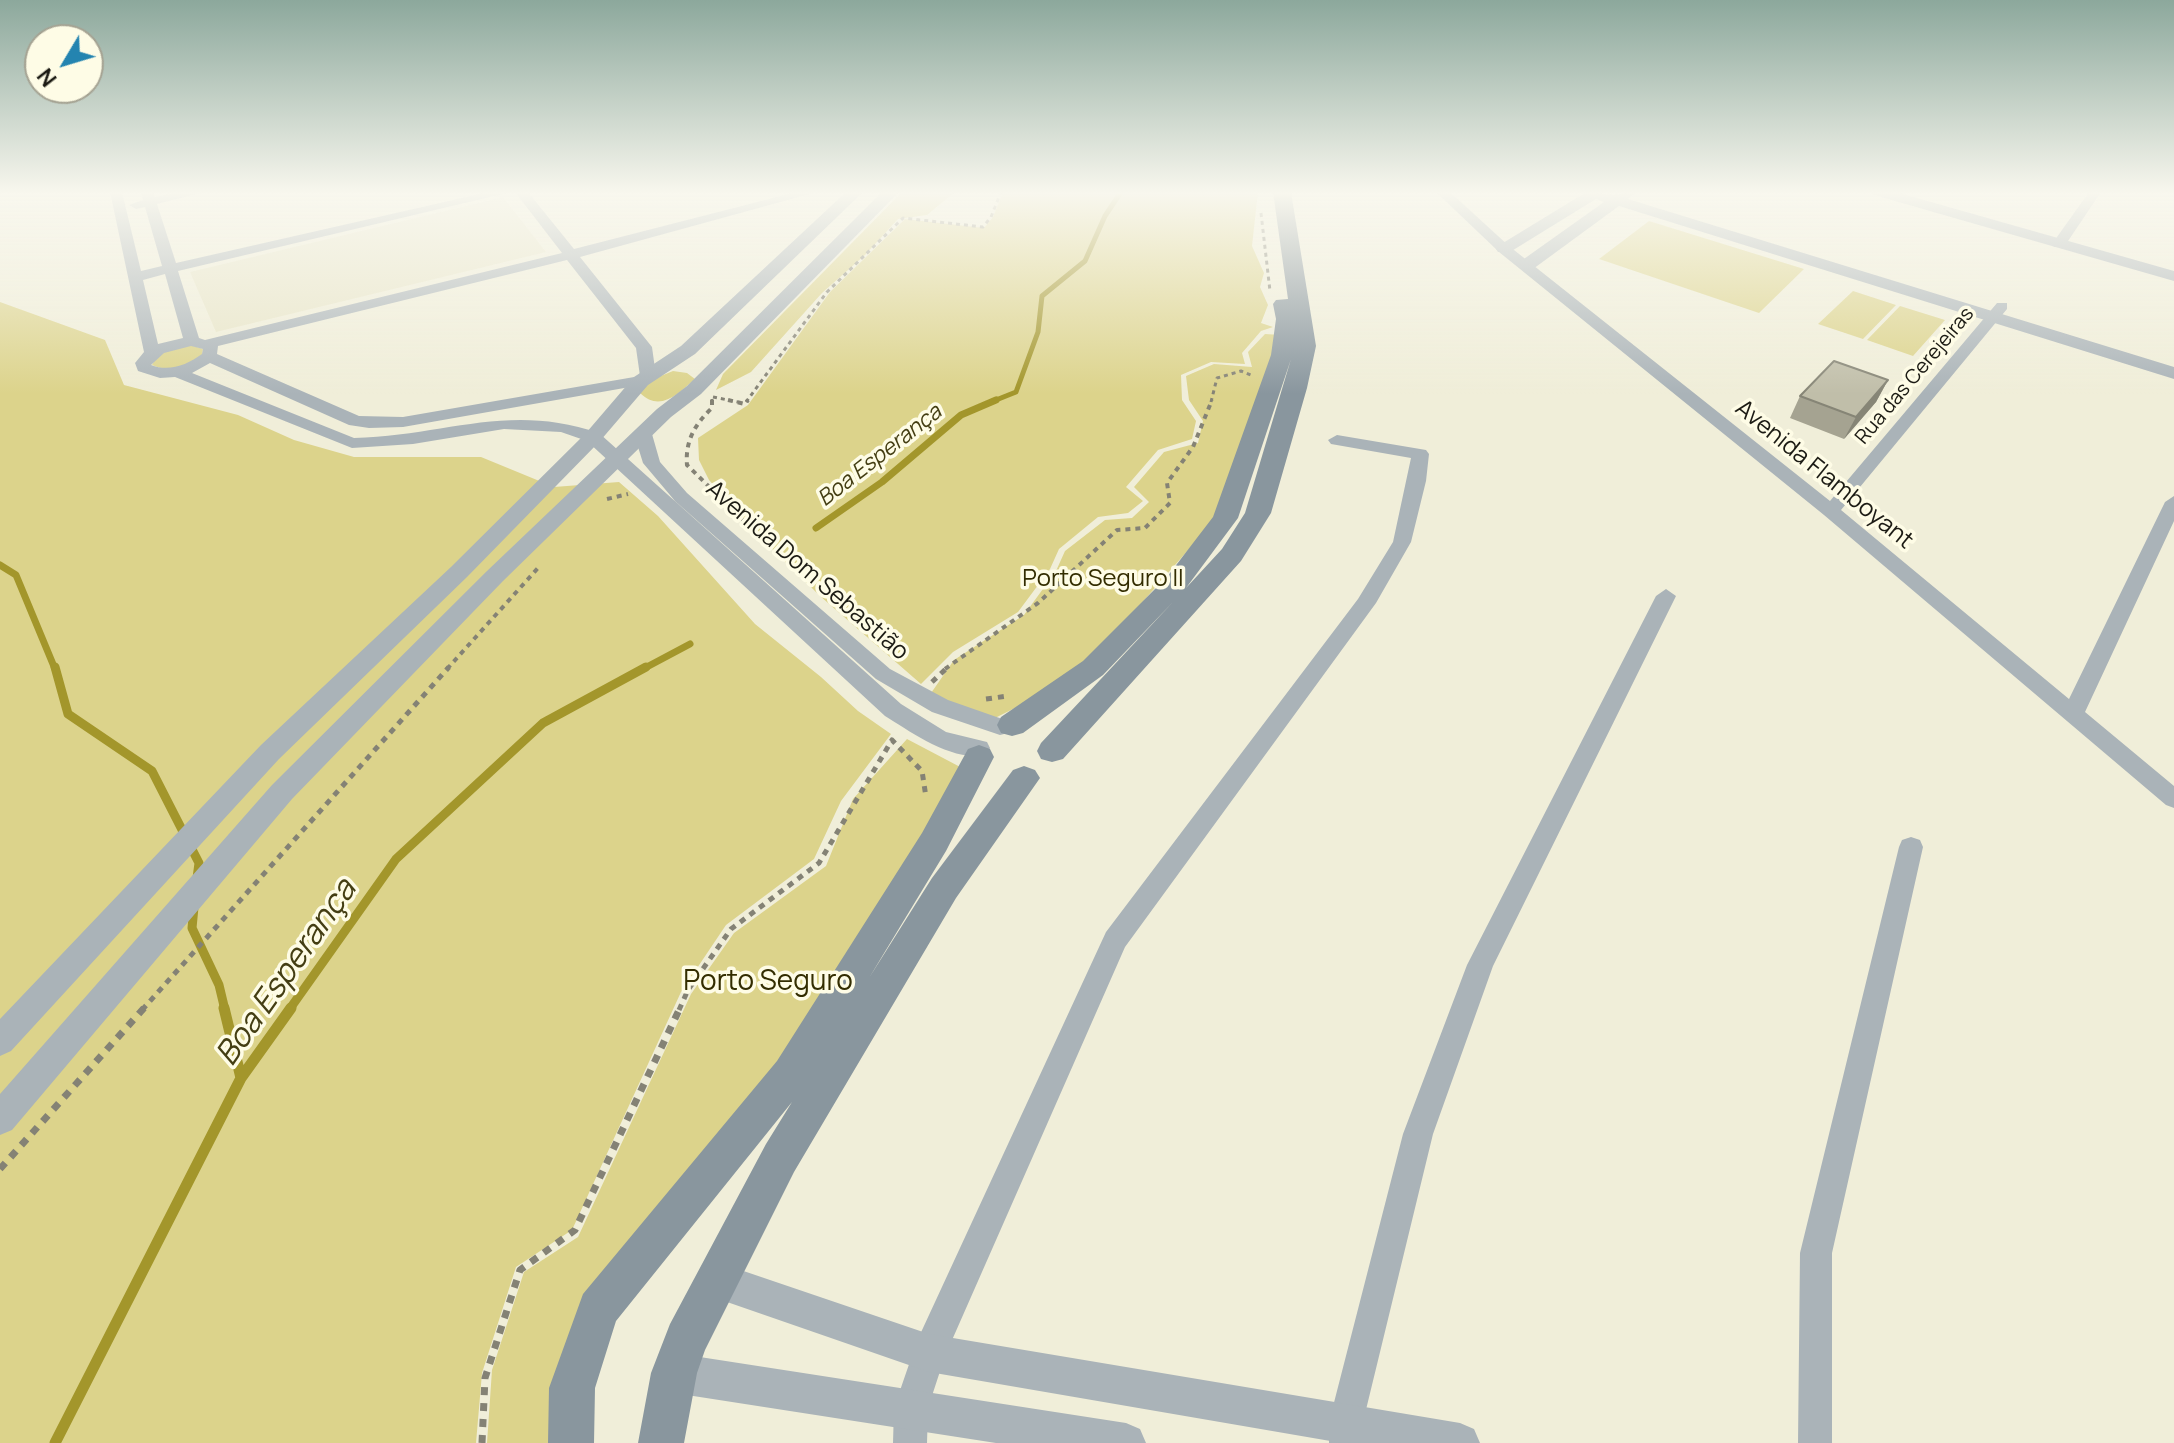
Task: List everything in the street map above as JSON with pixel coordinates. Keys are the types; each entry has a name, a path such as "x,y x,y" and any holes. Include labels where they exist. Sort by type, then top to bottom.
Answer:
{"main road":[{"path":"571,1443 572,1388 598,1309 791,1074 934,842 997,730 1093,668 1176,583 1225,518 1282,355 1286,319 1273,259"},
{"path":"997,730 990,772 1012,779 1024,778 1044,768 1052,751 1232,555 1258,513 1296,388 1305,346 1285,259"},
{"path":"997,730 1024,725 1044,734 1052,751"},
{"path":"661,1443 674,1373 686,1340 780,1158 936,901 1024,778"}],"street":[{"path":"131,259 152,353"},
{"path":"166,259 203,347 355,421 403,422 649,376 673,379 685,386 688,395"},
{"path":"135,277 215,259"},
{"path":"203,347 196,365 176,372 156,372 144,368 143,363 152,353 171,344 203,347 552,259"},
{"path":"573,259 644,347 649,376"},
{"path":"0,1041 270,752 459,572 649,376 688,350 784,259"},
{"path":"0,1119 282,792 495,576 664,413 688,395 823,259"},
{"name":"Avenida Flamboyant","path":"1519,259 1831,511 2174,799"},
{"path":"1527,265 1535,259"},
{"path":"1831,259 2174,373"},
{"path":"2114,259 2174,276"},
{"path":"1997,312 2174,358"},
{"name":"Rua das Cerejeiras","path":"1831,511 1997,312"},
{"path":"176,372 352,443 380,445 528,421 597,432"},
{"name":"Avenida Dom Sebastião","path":"597,432 618,458 906,721 940,739 997,730"},
{"name":"Avenida Dom Sebastião","path":"643,434 652,463 681,497 883,674 940,706 997,730"},
{"path":"910,1426 929,1353 1115,940 1366,603 1402,542 1417,481 1420,454 1337,440"},
{"path":"2073,713 2174,502"},
{"path":"1346,1432 1418,1134 1480,965 1666,596"},
{"path":"1815,1443 1816,1253 1911,847"},
{"path":"717,1281 929,1353 1346,1432 1460,1443"},
{"path":"674,1373 910,1426 1126,1443"}],"path":[{"path":"765,542 687,465 684,450 700,419 712,408 712,396 745,404 827,292 861,259"},
{"path":"1271,259 1271,293"},
{"path":"1258,383 1262,370"},
{"path":"940,691 927,687 954,660 1024,615 1077,572 1117,530 1145,528 1170,503 1167,483 1185,462 1207,423 1217,378 1241,371 1253,375 1251,387"},
{"path":"596,509 608,498 634,492"},
{"path":"0,1169 541,564"},
{"path":"977,701 997,730"},
{"path":"482,1443 485,1378 520,1270 575,1230 688,990 731,929 819,863 906,721"},
{"path":"881,729 916,759 927,789 924,805"}],"shaded area":[{"path":"243,259 516,259 216,332 190,272"}],"green space":[{"path":"836,259 860,259 822,293 751,372 716,390 723,374"},
{"path":"864,259 1258,259 1264,273 1260,287 1268,305 1261,323 1273,327 1261,331 1242,353 1245,364 1211,362 1181,375 1182,400 1196,421 1192,439 1158,450 1126,487 1143,501 1128,513 1098,517 1059,549 1050,569 1018,612 953,652 921,684 820,596 754,531 709,480 699,460 698,438 748,405 830,292"},
{"path":"1600,259 1773,259 1804,269 1759,313"},
{"path":"1853,291 1896,305 1863,339 1818,324"},
{"path":"0,302 105,340 124,385 238,415 294,440 354,457 481,457 554,487 619,482 658,516 755,624 858,711 891,734 841,801 814,859 726,925 681,992 572,1230 516,1267 482,1373 476,1443 0,1443"},
{"path":"1900,306 1945,320 1913,356 1867,340"},
{"name":"Porto Seguro II","path":"1265,334 1282,335 1218,516 1089,663 1051,690 995,718 929,696 954,660 1024,615 1056,571 1065,551 1105,520 1132,518 1149,502 1134,487 1164,452 1198,443 1203,421 1189,400 1186,376 1214,364 1252,367 1248,352"},
{"path":"188,344 203,349 202,356 178,367 152,365 158,354"},
{"path":"673,371 687,373 695,379 676,395 662,401 647,399 640,393 641,384"},
{"name":"Porto Seguro","path":"907,739 964,769 841,978 626,1268 568,1443 487,1443 492,1370 524,1272 578,1237 691,994 734,933 826,866 853,799"}],"building":[{"path":"1834,361 1888,380 1856,417 1800,396"}],"waterway":[{"name":"Boa Esperança","path":"996,400 1016,392 1038,332 1042,296 1086,259"},
{"name":"Boa Esperança","path":"816,528 882,482 961,415 996,400"},
{"name":"Boa Esperança","path":"991,402 996,400"},
{"path":"0,565 16,575 55,669"},
{"name":"Boa Esperança","path":"643,669 690,644"},
{"path":"55,667 68,714 152,771 199,863 197,878"},
{"name":"Boa Esperança","path":"289,1010 396,859 543,723 646,667"},
{"path":"194,907 192,928 219,985 225,1010"},
{"path":"224,1008 241,1078"},
{"name":"Boa Esperança","path":"241,1078 291,1008"},
{"name":"Boa Esperança","path":"55,1443 241,1078"}]}
